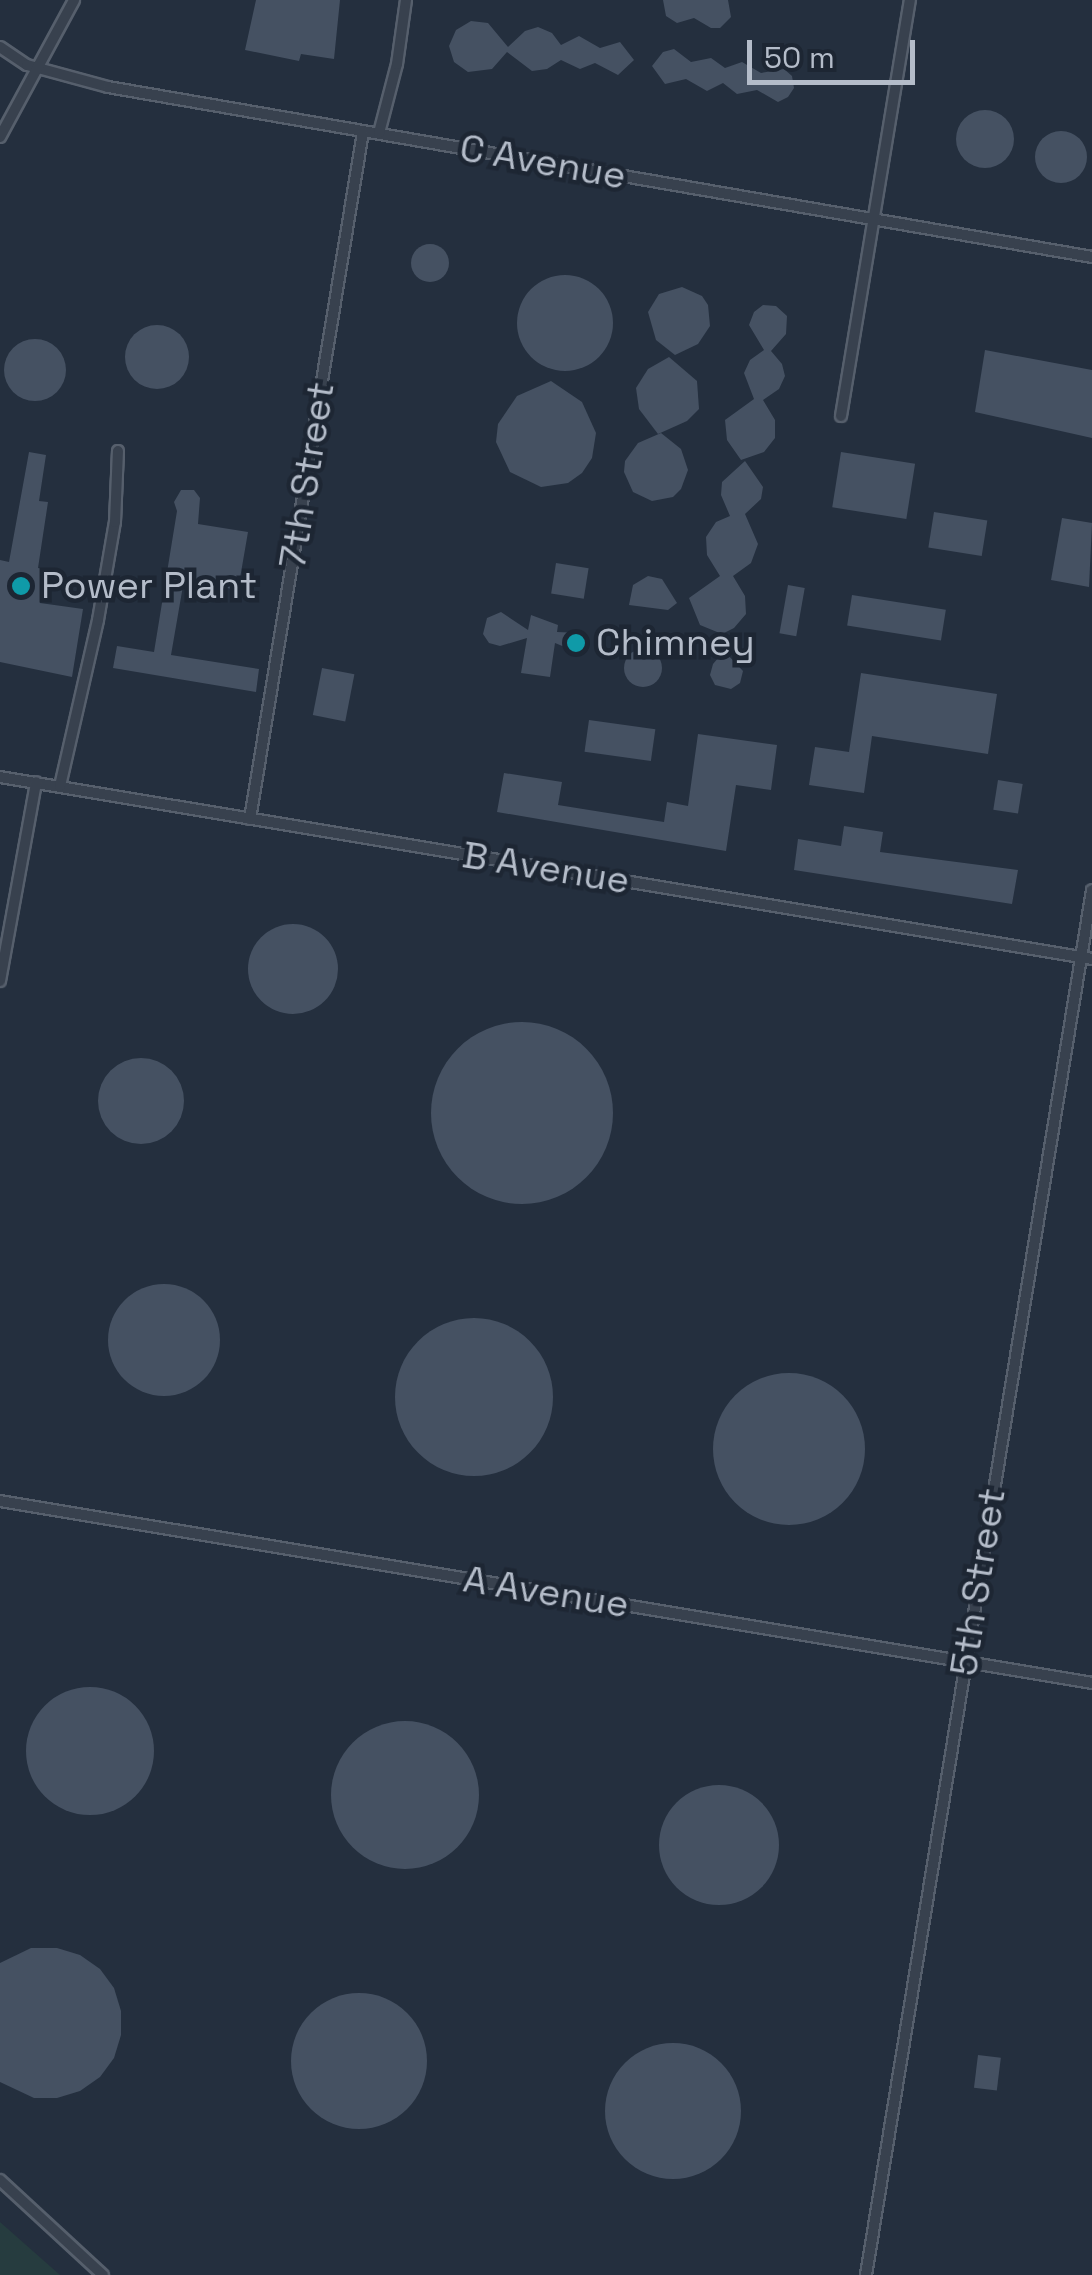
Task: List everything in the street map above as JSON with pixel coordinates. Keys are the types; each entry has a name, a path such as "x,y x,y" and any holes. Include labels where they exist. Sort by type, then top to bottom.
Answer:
{"lane":[{"path":"0,138 74,0"},
{"path":"380,133 398,64 406,0"},
{"path":"841,416 910,0"},
{"name":"C Avenue","path":"0,47 37,68 108,87 1092,256"},
{"name":"7th Street","path":"250,819 364,132"},
{"path":"60,786 115,522 118,451"},
{"name":"B Avenue","path":"0,776 1087,958"},
{"path":"0,981 36,782"},
{"name":"5th Street","path":"866,2275 964,1662 1087,958 1092,890"},
{"name":"A Avenue","path":"0,1501 1092,1683"},
{"path":"0,2180 103,2275"}],"green space":[{"path":"0,2222 60,2275 0,2275"}],"building":[{"path":"256,0 340,0 334,59 301,54 299,61 245,50"},
{"path":"663,0 728,0 731,17 720,28 711,28 694,18 677,23 666,16"},
{"path":"471,21 488,23 508,47 525,31 538,27 552,33 561,45 579,36 600,48 620,42 634,60 618,75 595,63 580,69 561,60 547,69 532,71 507,52 492,69 468,72 454,62 449,46 456,30"},
{"path":"674,49 691,62 711,58 725,68 742,62 761,73 784,69 792,76 794,88 778,102 757,90 737,94 723,83 707,91 686,79 665,84 652,66 663,52"},
{"path":"985,110 1006,118 1014,139 1006,160 985,168 964,160 956,139 964,118"},
{"path":"1061,131 1079,139 1087,157 1079,175 1061,183 1043,175 1035,157 1043,139"},
{"path":"430,244 444,249 449,263 444,277 430,282 416,277 411,263 416,249"},
{"path":"565,275 583,279 599,289 609,305 613,323 609,341 599,357 583,367 565,371 547,367 531,357 521,341 517,323 521,305 531,289 547,279"},
{"path":"682,287 702,296 708,305 710,326 698,344 675,355 656,340 648,312 659,294"},
{"path":"763,305 776,306 787,316 786,334 771,351 782,364 785,376 779,389 763,400 775,420 775,438 764,452 741,460 727,440 725,420 754,399 744,373 750,360 764,350 749,325 754,312"},
{"path":"157,325 180,334 189,357 180,380 157,389 134,380 125,357 134,334"},
{"path":"35,339 57,348 66,370 57,392 35,401 13,392 4,370 13,348"},
{"path":"985,350 1092,370 1092,438 975,412"},
{"path":"669,357 697,381 699,409 687,421 658,434 639,409 636,388 648,369"},
{"path":"551,381 582,402 596,433 592,458 582,473 568,483 541,487 510,472 496,442 498,424 517,396"},
{"path":"661,433 681,449 688,470 681,489 673,497 652,501 633,492 624,472 625,461 638,443"},
{"name":"Power Plant","path":"29,452 46,455 39,501 48,502 38,568 45,569 40,603 83,609 72,677 0,662 0,560 9,562"},
{"path":"841,452 915,464 906,519 832,507"},
{"path":"745,461 763,487 761,499 745,514 758,544 751,563 733,576 745,596 746,614 734,628 722,634 700,625 689,598 720,576 707,555 706,537 716,522 730,516 721,495 722,482"},
{"path":"181,490 194,490 200,498 198,524 248,532 238,590 184,580 171,655 259,669 256,692 113,668 117,646 154,652 177,511 174,502"},
{"path":"934,512 987,520 982,556 928,548"},
{"path":"1062,518 1092,523 1089,587 1051,580"},
{"path":"556,563 589,568 584,599 551,594"},
{"path":"648,576 662,579 677,603 668,610 629,605 633,585"},
{"path":"788,585 805,588 796,636 779,633"},
{"path":"852,595 946,610 941,640 847,626"},
{"path":"501,612 528,630 531,615 558,625 557,632 581,633 586,644 577,652 555,643 550,677 521,673 527,638 500,646 489,643 483,634 487,618"},
{"path":"643,649 657,654 662,668 657,682 643,687 629,682 624,668 629,654"},
{"path":"724,651 743,671 740,683 731,689 715,685 710,675"},
{"path":"322,668 354,674 345,721 313,715"},
{"path":"861,673 997,694 988,754 872,736 864,793 809,785 815,747 849,752"},
{"path":"589,720 655,729 651,761 585,752"},
{"path":"698,734 777,745 771,790 736,785 726,851 497,812 504,773 562,782 558,805 664,822 667,802 688,806"},
{"path":"998,780 1023,784 1018,814 993,810"},
{"path":"844,826 883,832 880,852 1018,870 1012,904 794,870 798,839 841,846"},
{"path":"293,924 325,937 338,969 325,1001 293,1014 261,1001 248,969 261,937"},
{"path":"522,1022 557,1028 587,1048 607,1078 613,1113 607,1148 587,1178 557,1198 522,1204 487,1198 457,1178 437,1148 431,1113 437,1078 457,1048 487,1028"},
{"path":"141,1058 158,1061 172,1070 181,1084 181,1118 172,1132 158,1141 141,1144 124,1141 110,1132 101,1118 98,1101 101,1084 110,1070 124,1061"},
{"path":"164,1284 186,1288 204,1300 216,1318 220,1340 216,1362 204,1380 186,1392 164,1396 142,1392 124,1380 112,1362 108,1340 112,1318 124,1300 142,1288"},
{"path":"474,1318 504,1324 530,1341 547,1367 553,1397 547,1427 530,1453 504,1470 474,1476 444,1470 418,1453 401,1427 395,1397 401,1367 418,1341 444,1324"},
{"path":"789,1373 818,1379 843,1395 859,1420 865,1449 859,1478 843,1503 818,1519 789,1525 760,1519 735,1503 719,1478 713,1449 719,1420 735,1395 760,1379"},
{"path":"90,1687 115,1692 135,1706 149,1726 154,1751 149,1776 135,1796 115,1810 90,1815 65,1810 45,1796 31,1776 26,1751 31,1726 45,1706 65,1692"},
{"path":"405,1721 433,1726 458,1742 474,1767 479,1795 474,1823 458,1848 433,1864 405,1869 377,1864 352,1848 336,1823 331,1795 336,1767 352,1742 377,1726"},
{"path":"719,1785 742,1789 762,1802 775,1822 779,1845 775,1868 762,1888 742,1901 719,1905 696,1901 676,1888 663,1868 659,1845 663,1822 676,1802 696,1789"},
{"path":"31,1948 57,1948 80,1955 100,1969 114,1988 121,2011 121,2035 114,2058 100,2077 80,2091 57,2098 34,2098 0,2082 0,1963"},
{"path":"359,1993 385,1998 407,2013 422,2035 427,2061 422,2087 407,2109 385,2124 359,2129 333,2124 311,2109 296,2087 291,2061 296,2035 311,2013 333,1998"},
{"path":"673,2043 699,2048 721,2063 736,2085 741,2111 736,2137 721,2159 699,2174 673,2179 647,2174 625,2159 610,2137 605,2111 610,2085 625,2063 647,2048"},
{"path":"978,2055 1001,2058 997,2091 974,2088"}],"place":[{"name":"Power Plant","path":"21,586"},
{"name":"Chimney","path":"576,643"}]}
